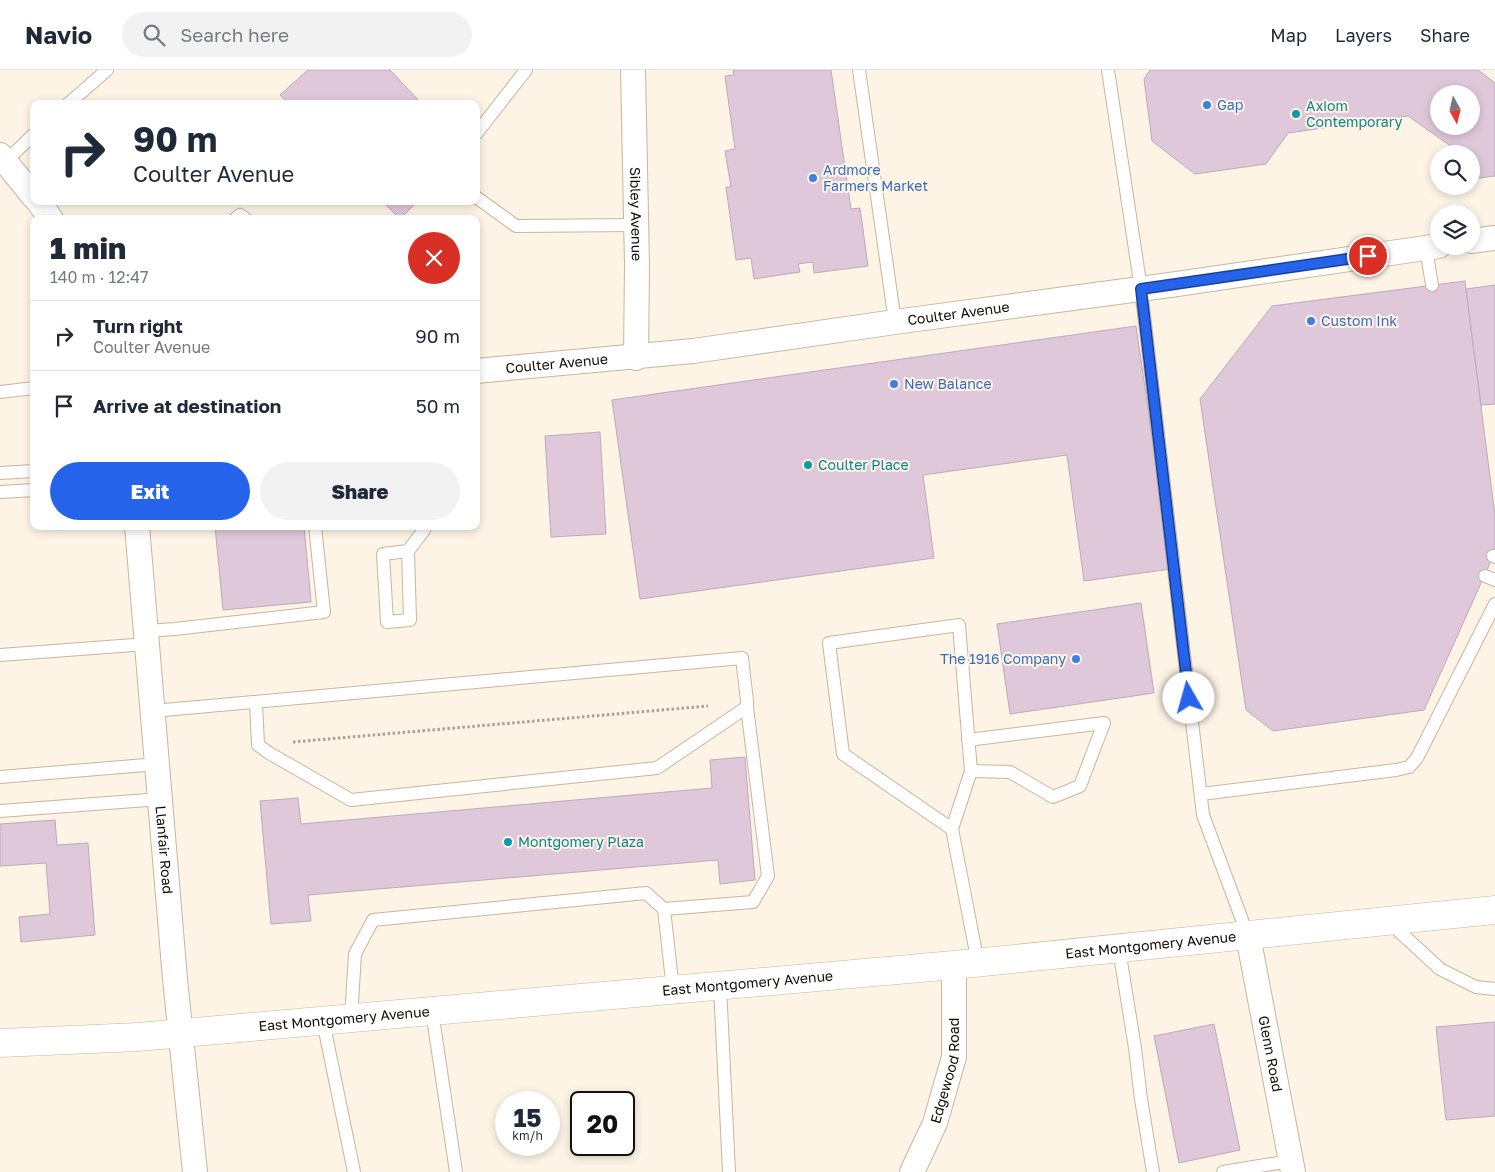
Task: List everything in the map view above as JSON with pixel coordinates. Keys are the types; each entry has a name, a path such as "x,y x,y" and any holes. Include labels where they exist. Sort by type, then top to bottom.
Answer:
{"main road":[{"name":"East Montgomery Avenue","path":"0,1043 138,1037 351,1019 966,964 1495,910"}],"street":[{"name":"Sibley Avenue","path":"633,70 637,265 636,358"},
{"path":"3,158 30,191"},
{"path":"1480,240 1495,238"},
{"name":"Coulter Avenue","path":"480,371 693,352 1430,247"},
{"name":"Llanfair Road","path":"137,530 181,1034 195,1172"},
{"name":"Glenn Road","path":"1248,936 1292,1166"},
{"name":"Edgewood Road","path":"912,1172 935,1123 954,1057 966,964"}],"lane":[{"path":"73,100 107,70"},
{"path":"480,129 526,70"},
{"path":"859,70 895,322"},
{"path":"1108,70 1141,289 1203,815 1248,936"},
{"path":"3,158 30,137"},
{"path":"480,200 516,226 636,225"},
{"path":"1432,255 1432,285"},
{"path":"0,392 30,388"},
{"path":"0,473 30,471"},
{"path":"0,492 30,490"},
{"path":"0,655 146,637 175,629 324,612 315,530"},
{"path":"408,551 383,554 387,622 410,620 408,551 424,530"},
{"path":"1201,794 1396,770 1409,766 1417,758 1495,604"},
{"path":"952,829 844,754 830,643 959,626 971,771 952,829 966,964"},
{"path":"152,711 742,658 768,876 753,902 664,910"},
{"path":"256,702 258,745 351,800 657,768 747,704"},
{"path":"968,740 1104,724 1080,786 1053,797 1010,772 971,771"},
{"path":"0,777 158,764"},
{"path":"0,811 161,799"},
{"path":"351,1019 355,954 373,920 646,893 664,910 673,990"},
{"path":"1388,922 1440,969 1476,987 1495,989"},
{"path":"1119,949 1153,1172"},
{"path":"720,986 729,1172"},
{"path":"432,1011 456,1172"},
{"path":"323,1021 354,1172"},
{"path":"1223,1172 1292,1166"}],"path":[{"path":"258,745 747,704"}],"building":[{"path":"308,70 390,70 418,100 285,100 280,95"},
{"path":"733,70 831,70 851,209 860,208 868,266 814,273 813,262 798,264 800,272 754,279 751,258 736,260 726,187 731,187 725,151 735,149 725,76 734,75"},
{"path":"1150,70 1478,70 1495,83 1495,176 1480,178 1480,145 1449,145 1435,135 1480,135 1480,85 1430,85 1430,131 1408,116 1288,133 1266,164 1195,174 1152,141 1144,79"},
{"path":"386,205 414,205 404,215 396,215"},
{"path":"1465,281 1495,516 1495,552 1424,710 1273,731 1246,710 1200,399 1272,306"},
{"path":"1495,285 1495,404 1481,405 1466,289"},
{"name":"Coulter Place","path":"1136,326 1171,569 1084,581 1067,455 923,475 934,558 640,599 612,400"},
{"path":"600,432 606,534 551,537 545,436"},
{"path":"215,530 304,530 311,602 223,610"},
{"name":"The 1916 Company","path":"1141,603 1154,693 1010,714 997,624"},
{"name":"Montgomery Plaza","path":"745,757 755,880 720,884 718,860 308,895 311,921 271,924 260,801 298,798 301,824 712,788 710,760"},
{"path":"55,820 57,845 88,843 95,935 21,942 19,917 50,914 46,863 0,866 0,824"},
{"path":"1495,1022 1495,1116 1446,1120 1436,1027"},
{"path":"1214,1024 1240,1150 1179,1163 1154,1036"}],"place":[{"name":"Gap","path":"1207,105"},
{"name":"Axiom Contemporary","path":"1296,114"},
{"name":"Ardmore Farmers Market","path":"813,178"},
{"name":"Custom Ink","path":"1311,321"},
{"name":"New Balance","path":"894,384"},
{"name":"Coulter Place","path":"808,465"},
{"name":"The 1916 Company","path":"1076,659"},
{"name":"Montgomery Plaza","path":"508,842"}],"route":[{"path":"1189,698 1141,289 1368,256"}]}
